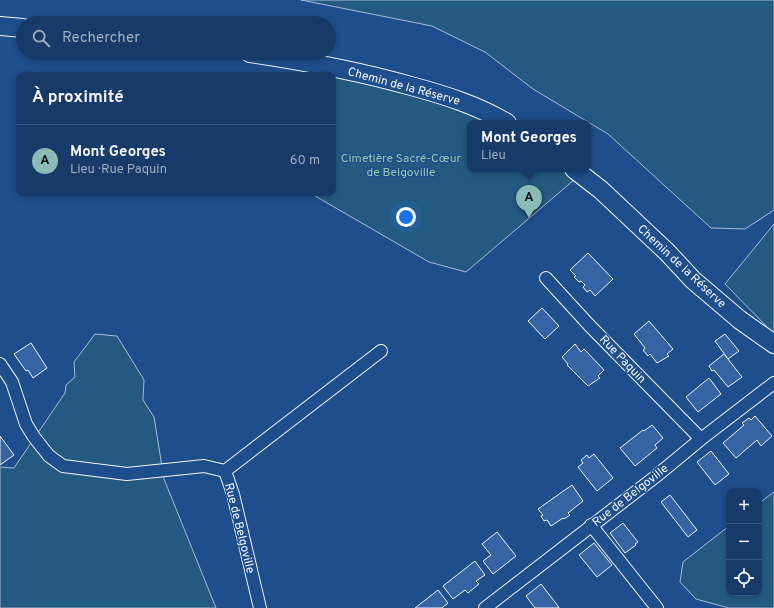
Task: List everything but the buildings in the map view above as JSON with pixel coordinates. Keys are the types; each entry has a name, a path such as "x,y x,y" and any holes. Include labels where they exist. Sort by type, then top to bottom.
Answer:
{"street":[{"path":"0,26 16,27"},
{"name":"Chemin de la Réserve","path":"293,60 378,76 468,103 501,120"},
{"name":"Chemin de la Réserve","path":"578,172 602,190 667,252 693,280 740,320 774,344"},
{"name":"Rue Paquin","path":"546,278 589,325 701,439"},
{"path":"225,471 381,351"},
{"name":"Rue de Belgoville","path":"0,364 12,382 26,424 34,437 49,456 63,466 127,474 204,466 225,471 233,494 260,608"},
{"name":"Rue de Belgoville","path":"485,608 774,383"},
{"path":"591,526 657,608"}],"green space":[{"path":"301,0 774,0 774,210 745,229 711,228 608,134 591,124 591,120 585,120 533,89 485,52 432,26"},
{"name":"Cimetière Sacré-Cœur de Belgoville","path":"333,68 494,120 467,120 467,172 578,172 581,174 466,272 429,262 315,196 336,196 336,72 333,72"},
{"path":"774,224 774,334 725,284"},
{"path":"95,334 117,336 144,380 143,400 154,417 164,479 216,608 0,608 0,467 14,468 65,393 66,385 75,377 74,362"},
{"path":"774,492 774,608 729,608 696,599 680,582 683,562 726,528 726,596 762,596 762,501"}],"place":[{"name":"Mont Georges","path":"529,218"}]}
